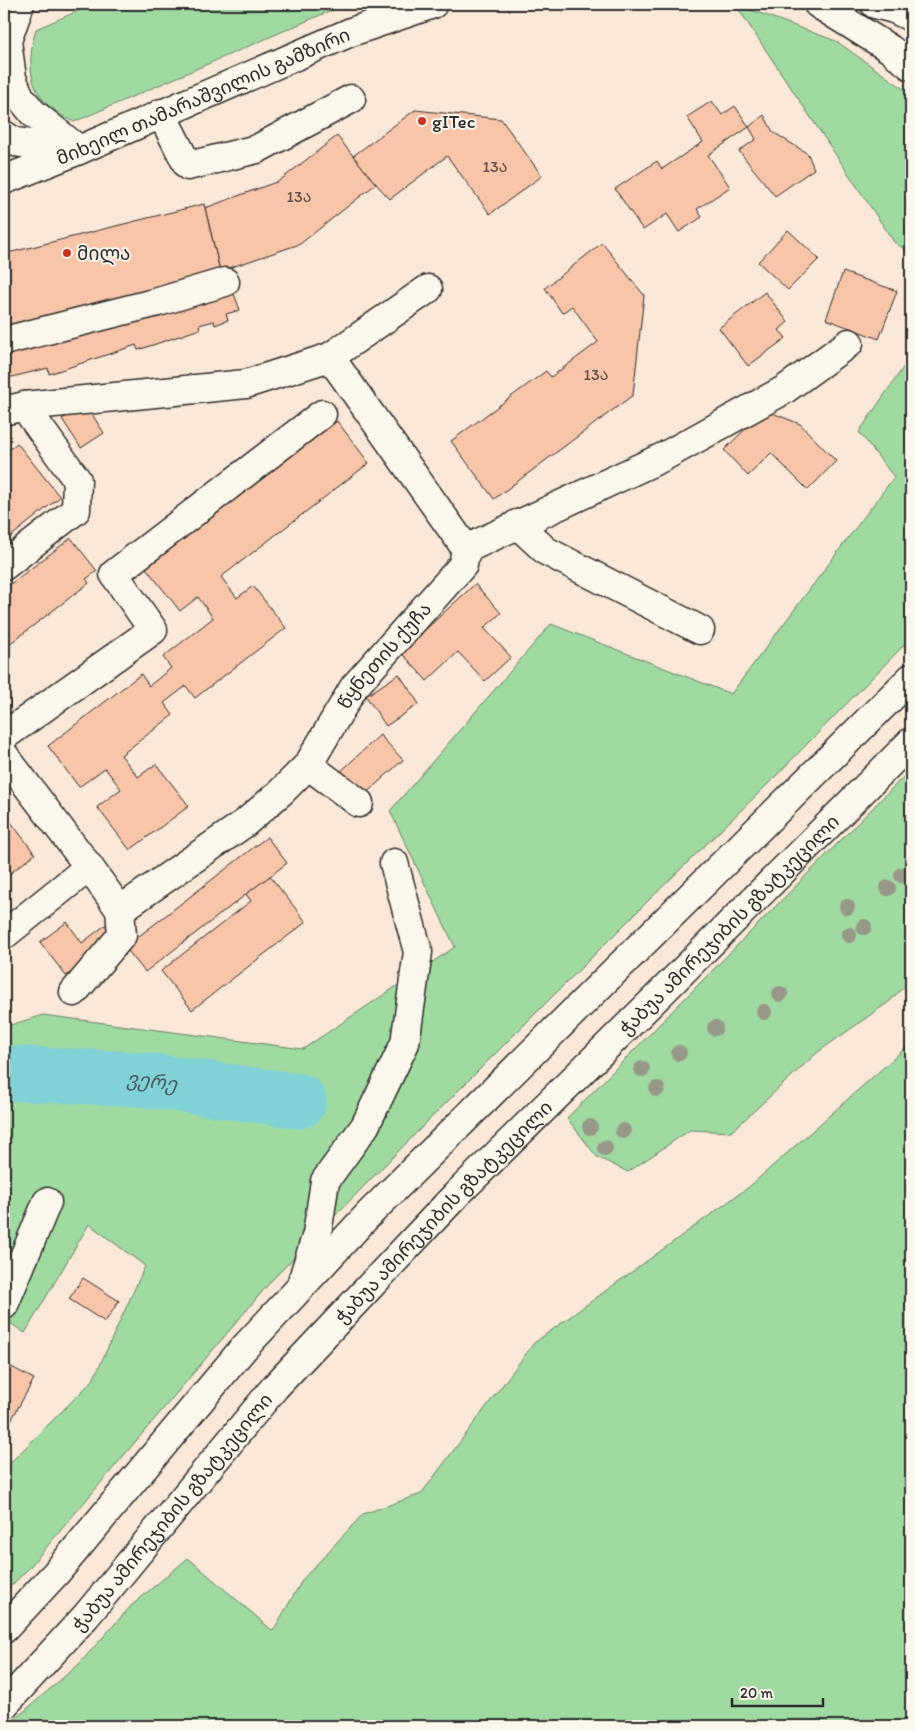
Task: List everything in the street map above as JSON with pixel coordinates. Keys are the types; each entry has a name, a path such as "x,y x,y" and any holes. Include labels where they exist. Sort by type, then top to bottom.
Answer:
{"main road":[{"path":"4,8 14,4"},
{"path":"20,4 7,41 12,78 20,97 33,113 79,150"},
{"name":"მიხეილ თამარაშვილის გამზირი","path":"4,180 79,150 351,32 432,4"},
{"path":"818,4 890,49 911,66"},
{"path":"875,4 894,9 911,17"},
{"path":"161,113 188,166 257,149 351,99"},
{"path":"4,135 15,142 79,150"},
{"path":"4,341 158,302 225,282"},
{"path":"14,408 246,384 330,357 428,289"},
{"path":"330,357 466,549 663,457 784,390 849,343"},
{"path":"4,566 76,510 77,480 14,408"},
{"path":"4,736 153,630 114,574 322,414"},
{"path":"517,524 546,551 700,630"},
{"name":"წყნეთის ქუჩა","path":"120,910 245,823 281,792 308,765 354,687 463,565 466,549"},
{"path":"4,1629 56,1573 243,1349 369,1214 911,678"},
{"name":"ჭაბუა ამირეჯიბის გზატკეცილი","path":"4,1705 86,1616 275,1387 456,1195 656,998 911,742"},
{"path":"4,754 120,910 122,935 74,992"},
{"path":"308,765 359,803"},
{"path":"300,1288 316,1234 325,1181 365,1126 405,1043 418,952 394,863"},
{"path":"4,935 89,867"},
{"path":"4,1305 47,1202"}],"green space":[{"path":"94,4 346,4 74,122 48,105 34,84 31,72 32,45 36,29"},
{"path":"735,4 836,41 911,94 911,254 894,242"},
{"path":"911,356 911,638 766,786 429,1120 272,1280 28,1569 4,1593 4,1469 93,1380 145,1266 89,1224 25,1333 4,1319 4,1091 297,1116 300,1086 4,1056 4,1027 43,1015 303,1049 455,947 390,811 551,624 731,694 894,477 859,432"},
{"path":"911,769 911,979 890,1001 818,1052 731,1132 690,1130 628,1172 597,1157 567,1118"},
{"path":"911,1043 911,1726 7,1726 79,1664 131,1606 188,1558 273,1631 303,1579 363,1514 421,1494 534,1343 750,1186"}],"building":[{"path":"712,101 722,115 735,106 749,127 708,155 730,187 697,209 702,217 679,232 667,214 643,230 615,189 657,161 662,169 703,142 687,117"},
{"path":"415,110 501,119 542,176 490,214 447,156 390,199 353,156"},
{"path":"764,115 773,132 808,154 814,169 775,196 739,151 756,139 749,127"},
{"path":"337,136 376,184 300,244 220,271 205,208 279,181"},
{"path":"204,204 220,271 4,332 4,254"},
{"path":"788,230 819,259 788,290 758,262"},
{"path":"602,243 644,295 633,395 494,499 451,441 546,371 551,377 598,342 572,306 562,313 545,288"},
{"path":"843,272 897,291 879,339 826,319"},
{"path":"231,286 240,310 226,314 228,320 215,325 214,321 199,325 200,329 138,350 136,345 49,374 48,368 4,379 4,351"},
{"path":"765,292 788,322 779,330 786,338 748,366 719,328"},
{"path":"86,405 104,433 81,448 62,419"},
{"path":"765,410 800,424 836,461 808,490 771,453 748,476 724,450"},
{"path":"337,421 369,463 221,577 237,598 253,586 286,628 195,698 186,686 164,703 173,715 121,755 138,777 156,764 189,806 130,850 97,807 121,789 105,768 79,787 48,746 141,674 149,686 171,668 163,657 213,618 198,597 180,611 146,568"},
{"path":"17,443 60,497 4,542 4,454"},
{"path":"71,538 97,571 86,579 89,583 4,648 4,589"},
{"path":"475,584 501,613 484,628 511,657 485,681 458,652 427,681 401,652"},
{"path":"399,674 419,704 386,726 366,696"},
{"path":"380,735 403,760 363,796 340,772"},
{"path":"4,813 35,854 4,878"},
{"path":"267,837 287,863 145,972 125,947"},
{"path":"270,876 306,922 192,1010 161,971 251,901 246,894"},
{"path":"67,922 82,943 108,923 118,938 66,976 40,942"},
{"path":"83,1278 119,1301 105,1322 69,1299"},
{"path":"4,1363 34,1379 4,1433"}],"waterway":[{"name":"ვერე","path":"4,1073 138,1079 299,1101"}],"place":[{"name":"gITec","path":"422,121"},
{"name":"მილა","path":"67,253"}]}
